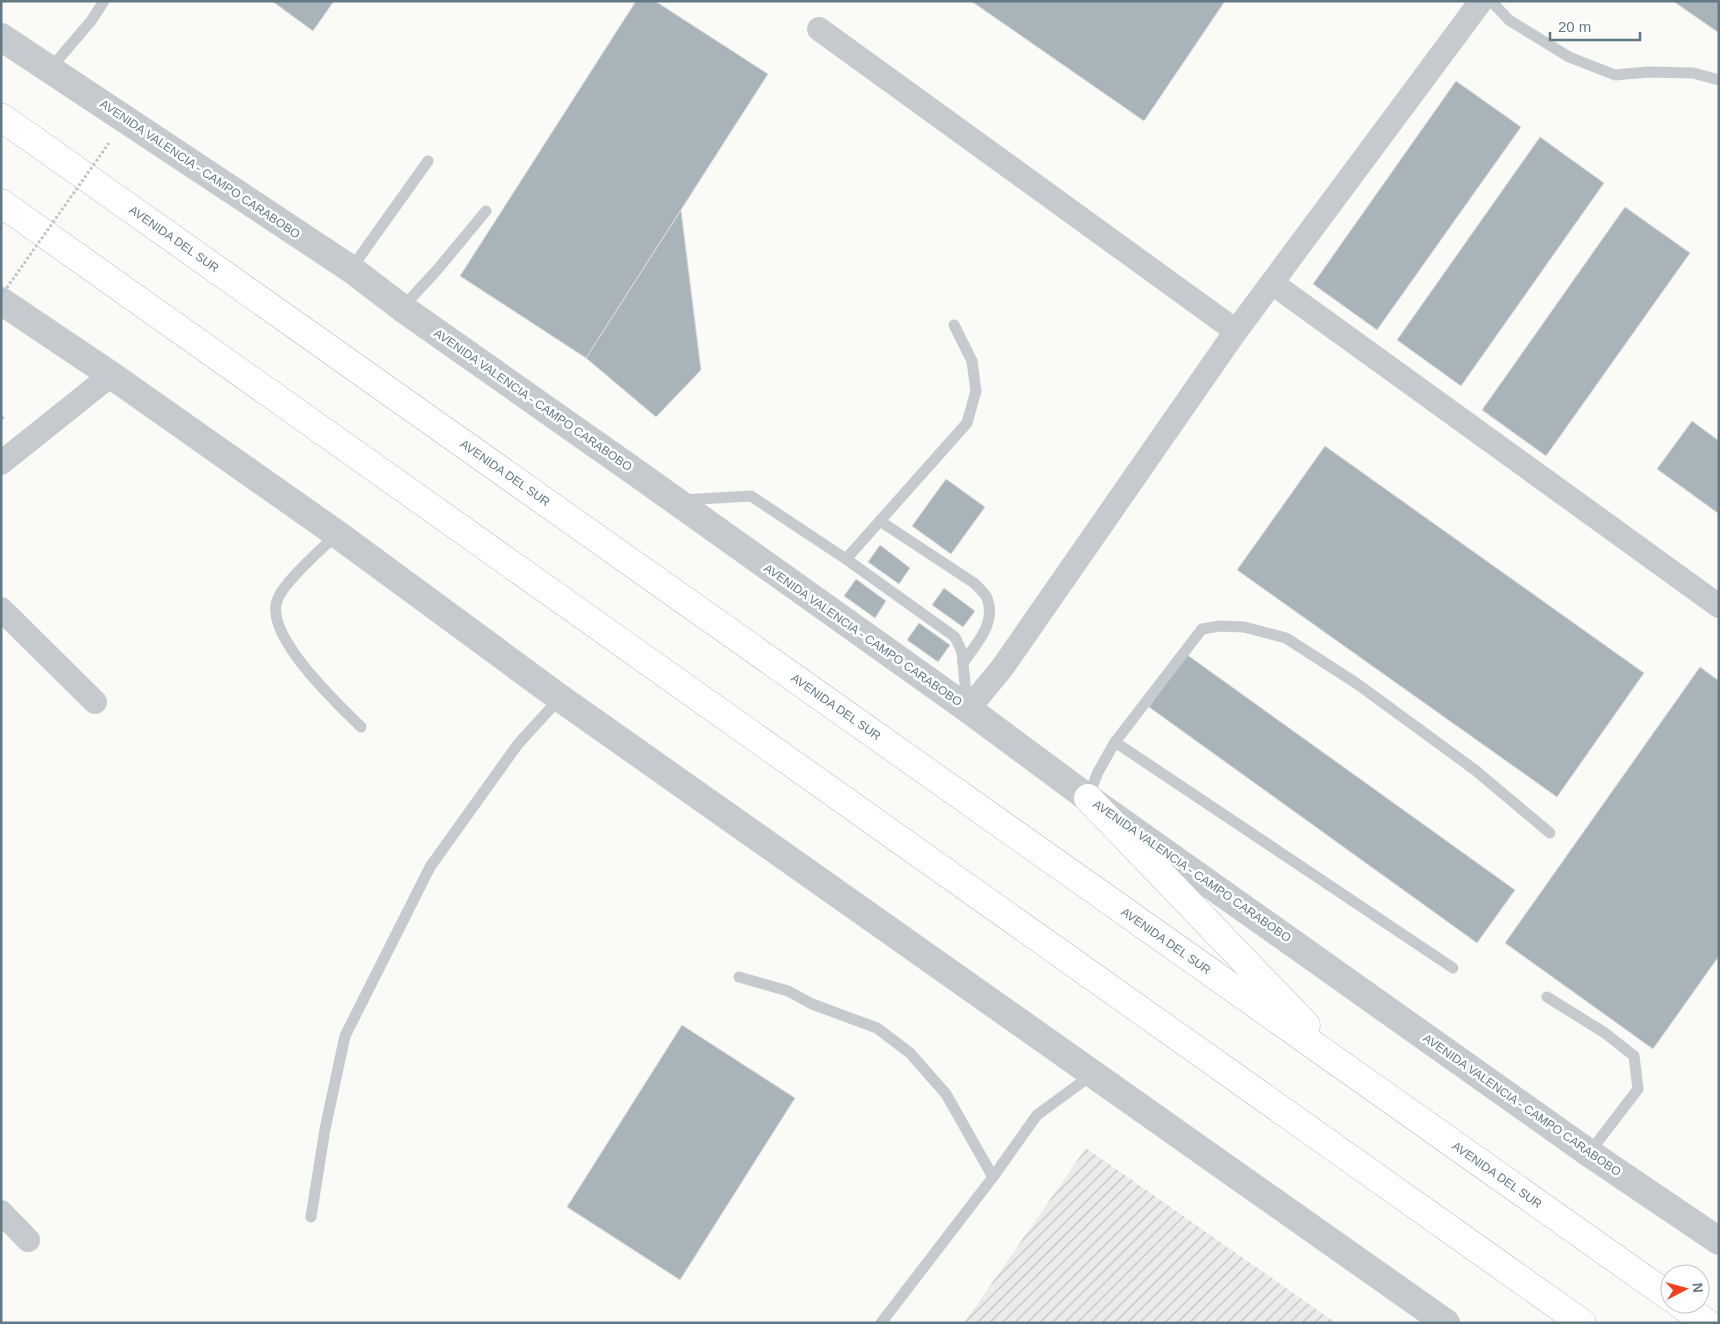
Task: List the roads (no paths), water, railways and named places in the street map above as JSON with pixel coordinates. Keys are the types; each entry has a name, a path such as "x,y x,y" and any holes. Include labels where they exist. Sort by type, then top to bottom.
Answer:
{"highway":[{"name":"AVENIDA DEL SUR","path":"1,117 1660,1290"},
{"path":"1,203 1582,1323"},
{"path":"1088,798 1350,1071"},
{"path":"1694,1314 1707,1323"}],"street":[{"path":"968,709 1002,668 1236,331 1481,1"},
{"path":"819,29 1236,331"},
{"name":"AVENIDA VALENCIA - CAMPO CARABOBO","path":"1,37 351,269 402,308 968,709 1088,798 1589,1153 1719,1242"},
{"path":"1272,283 1719,606"},
{"path":"1,301 111,375 337,534 560,698 1446,1323"},
{"path":"1,318 29,321"},
{"path":"1,463 111,375"},
{"path":"1,609 95,702"},
{"path":"1,1212 28,1240"}],"lane":[{"path":"50,69 91,21 104,1"},
{"path":"1491,1 1509,20 1569,57 1615,75 1648,72 1693,73 1719,80"},
{"path":"351,269 428,161"},
{"path":"402,308 437,270 486,211"},
{"path":"846,560 967,424 976,391 972,361 954,325"},
{"path":"674,500 751,496 955,636 962,652 968,709"},
{"path":"880,520 974,583 986,596 990,608 989,624 963,662"},
{"path":"337,534 291,580 277,599 275,618 282,636 318,684 361,727"},
{"path":"1088,798 1098,772 1114,742 1202,629 1220,626 1244,627 1286,638 1356,683 1475,770 1550,833"},
{"path":"311,1217 325,1129 345,1036 430,867 518,744 560,698"},
{"path":"1114,742 1454,968"},
{"path":"739,977 788,991 812,1004 877,1028 910,1053 946,1094 993,1177"},
{"path":"1547,998 1605,1033 1634,1056 1638,1089 1589,1153"},
{"path":"881,1323 993,1177 1037,1115 1093,1074"}]}
